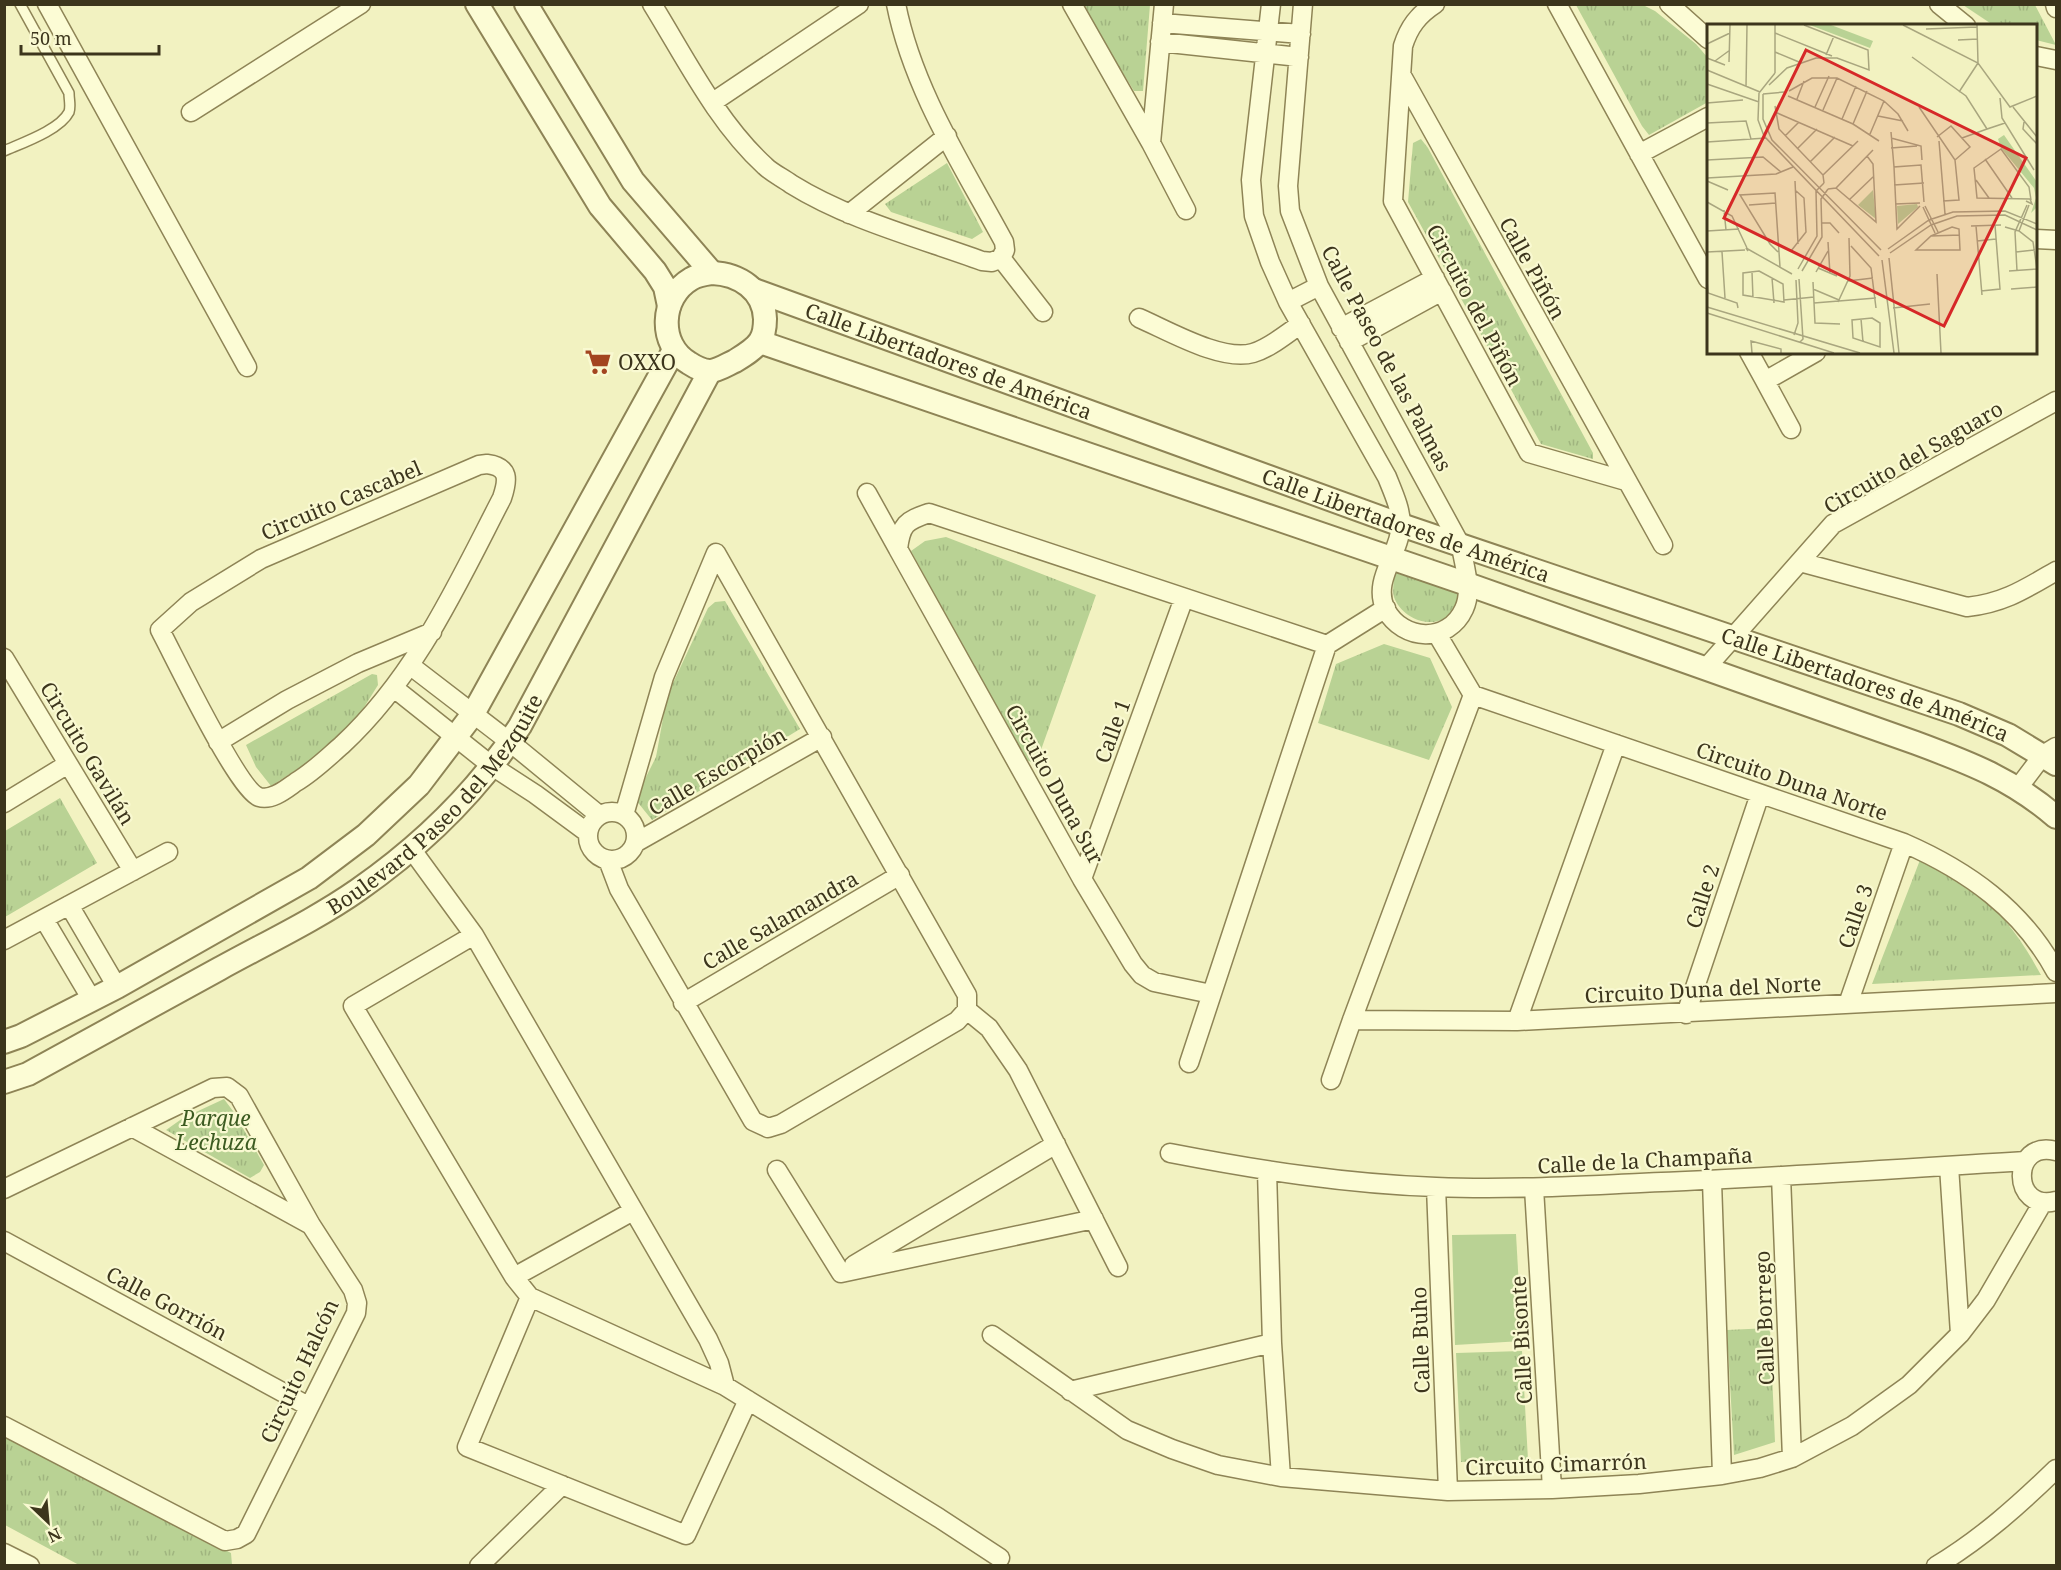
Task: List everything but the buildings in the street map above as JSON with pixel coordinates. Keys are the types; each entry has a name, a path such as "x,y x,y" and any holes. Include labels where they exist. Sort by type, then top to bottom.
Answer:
{"street":[{"path":"47,4 247,367"},
{"path":"191,112 361,4"},
{"path":"477,4 600,206 656,272 669,306"},
{"path":"526,4 633,181 712,273"},
{"path":"652,4 713,102 739,138 766,167 801,190 849,214 982,261 992,262 1002,258 1005,250 1004,242 921,87 901,30 896,4"},
{"path":"713,102 859,4"},
{"path":"1072,4 1185,210"},
{"path":"1150,143 1164,4"},
{"path":"1271,4 1251,180 1254,216 1270,262 1288,302 1387,477 1397,502 1401,525 1390,557 1382,596 1386,608 1391,617 1407,629 1417,633 1437,634 1453,624 1464,609 1467,584"},
{"name":"Calle Paseo de las Palmas","path":"1303,4 1289,194 1290,211 1319,286 1461,546 1467,584"},
{"name":"Circuito del Piñón","path":"1435,4 1422,12 1407,31 1403,46 1393,201 1529,453 1626,481"},
{"path":"1557,4 1707,277"},
{"path":"1669,4 1707,38"},
{"path":"1939,4 1964,24"},
{"path":"1162,23 1301,34"},
{"path":"1160,42 1299,57"},
{"path":"2037,56 2056,60"},
{"name":"Calle Piñón","path":"1402,75 1663,545"},
{"path":"1639,154 1707,118"},
{"path":"849,214 947,136"},
{"path":"2037,239 2056,240"},
{"path":"1002,258 1043,312"},
{"path":"712,273 735,277 754,291 765,315 760,342 736,360 710,371 696,368 684,360 674,350 666,328 669,306 681,286 691,279 712,273"},
{"path":"1345,335 1438,284"},
{"path":"1288,302 1319,286"},
{"name":"Calle Libertadores de América","path":"754,291 1401,525 1959,714 2052,756"},
{"path":"1140,318 1222,354 1238,355 1264,349 1301,324"},
{"name":"Calle Libertadores de América","path":"760,342 1390,557 1955,757 1988,771 2018,788 2056,817"},
{"name":"Boulevard Paseo del Mezquite","path":"4,1042 21,1036 117,987 309,878 366,835 419,785 473,714 674,350"},
{"path":"1750,354 1791,429"},
{"path":"1765,381 1812,354"},
{"path":"1329,375 1358,359"},
{"name":"Boulevard Paseo del Mezquite","path":"4,1082 28,1074 357,891 412,850 445,817 492,766 526,716 710,371"},
{"name":"Circuito del Saguaro","path":"1706,668 1833,524 2056,401"},
{"name":"Circuito Cascabel","path":"479,465 497,465 503,469 507,479 502,498 432,632 411,666 363,725 310,774 274,796 260,797 249,790 218,742 160,630 191,602 261,559 479,465"},
{"name":"Circuito Duna Sur","path":"867,493 1082,879 1133,964 1142,975 1154,982 1211,994"},
{"path":"898,549 900,531 911,520 929,513 1328,645"},
{"path":"608,860 619,890 753,1121 768,1128 782,1124 957,1021 967,1010 966,995 716,553 664,677 624,815"},
{"path":"1800,562 1967,608 2006,599 2056,571"},
{"name":"Calle 1","path":"1082,879 1184,598"},
{"path":"1189,1063 1328,645 1386,608"},
{"path":"218,742 287,700 358,663 432,632"},
{"path":"1331,1080 1473,695 1437,634"},
{"name":"Circuito Gavilán","path":"4,658 133,871"},
{"path":"411,666 510,742 599,815"},
{"path":"394,688 492,766 588,833"},
{"name":"Circuito Duna Norte","path":"1473,695 1904,843 1947,863 1971,878 2000,902 2027,929 2056,972"},
{"name":"Calle Escorpión","path":"635,843 822,737"},
{"path":"1517,1022 1616,744"},
{"path":"2018,788 2052,756"},
{"path":"4,803 68,764"},
{"name":"Calle 2","path":"1686,1014 1760,794"},
{"path":"615,812 624,815 632,822 636,832 635,843 625,856 608,860 600,857 588,843 588,833 593,820 599,815 615,812"},
{"name":"Calle 3","path":"1848,1004 1904,843"},
{"path":"412,850 474,935 708,1339 719,1363 724,1386"},
{"path":"4,940 168,852"},
{"name":"Calle Salamandra","path":"683,1003 900,875"},
{"path":"69,906 117,987"},
{"path":"44,919 92,999"},
{"path":"474,935 352,1006 514,1276 530,1297 724,1386 1000,1558"},
{"name":"Circuito Duna del Norte","path":"1352,1020 1517,1022 2056,993"},
{"path":"967,1010 989,1028 1018,1070 1118,1267"},
{"name":"Circuito Halcón","path":"4,1189 213,1088 227,1087 239,1096 311,1226 353,1290 357,1303 356,1313 246,1534 237,1539 225,1541 4,1426"},
{"path":"132,1127 311,1226"},
{"path":"841,1273 1056,1144"},
{"path":"2050,1202 2034,1199 2023,1186 2021,1178 2025,1161 2036,1152 2054,1148"},
{"name":"Calle de la Champaña","path":"1170,1153 1267,1171 1354,1182 1436,1187 1534,1188 2025,1161"},
{"path":"1948,1166 1960,1334"},
{"path":"777,1170 841,1273"},
{"path":"1267,1171 1272,1342 1281,1477"},
{"name":"Calle Borrego","path":"1781,1176 1792,1458"},
{"path":"1712,1180 1722,1475"},
{"name":"Calle Buho","path":"1436,1187 1448,1491"},
{"name":"Calle Bisonte","path":"1534,1188 1552,1489"},
{"name":"Circuito Cimarrón","path":"992,1335 1126,1430 1218,1465 1281,1477 1448,1491 1552,1489 1639,1484 1722,1475 1760,1468 1792,1458 1852,1426 1908,1385 1960,1334 1986,1300 2050,1202"},
{"path":"514,1276 633,1211"},
{"path":"841,1273 1094,1220"},
{"name":"Calle Gorrión","path":"4,1241 308,1406"},
{"path":"530,1297 467,1447 686,1535 748,1401"},
{"path":"1070,1391 1272,1342"},
{"path":"1936,1566 1956,1554 2015,1508 2056,1469"},
{"path":"479,1566 562,1485"},
{"path":"4,1553 30,1566"}],"lane":[{"path":"4,151 51,129 62,121 70,106 69,93 20,4"}],"green space":[{"path":"1081,5 1150,5 1143,91 1134,91"},
{"path":"1576,5 1643,5 1655,11 1696,44 1707,57 1707,103 1649,135"},
{"path":"1963,5 2035,5 2056,45 2037,40 2037,24 1992,24"},
{"path":"1421,139 1428,148 1593,453 1593,459 1541,444 1408,202 1413,143"},
{"path":"947,163 983,232 972,239 891,212 885,204"},
{"path":"946,537 1096,595 1036,764 1024,759 911,551 925,541"},
{"path":"1395,573 1461,592 1454,610 1439,621 1430,622 1421,621 1404,612 1394,597"},
{"path":"725,601 800,729 652,820 635,799 656,757 667,696 708,608 715,602"},
{"path":"1384,644 1430,658 1452,707 1429,760 1318,723 1336,664"},
{"path":"372,674 377,675 378,685 358,717 310,761 271,786 256,767 246,745"},
{"path":"60,798 97,863 5,917 5,831"},
{"path":"1920,860 1961,881 1989,903 2018,937 2041,975 1872,984"},
{"name":"Parque Lechuza","path":"224,1099 264,1165 260,1172 250,1178 166,1130 183,1118"},
{"path":"1516,1234 1522,1341 1455,1345 1452,1235"},
{"path":"1770,1328 1775,1442 1734,1455 1727,1330"},
{"path":"1522,1351 1528,1460 1461,1462 1456,1353"},
{"path":"4,1436 231,1553 232,1565 79,1565 5,1525"}],"place":[{"name":"OXXO","path":"598,362"}]}
